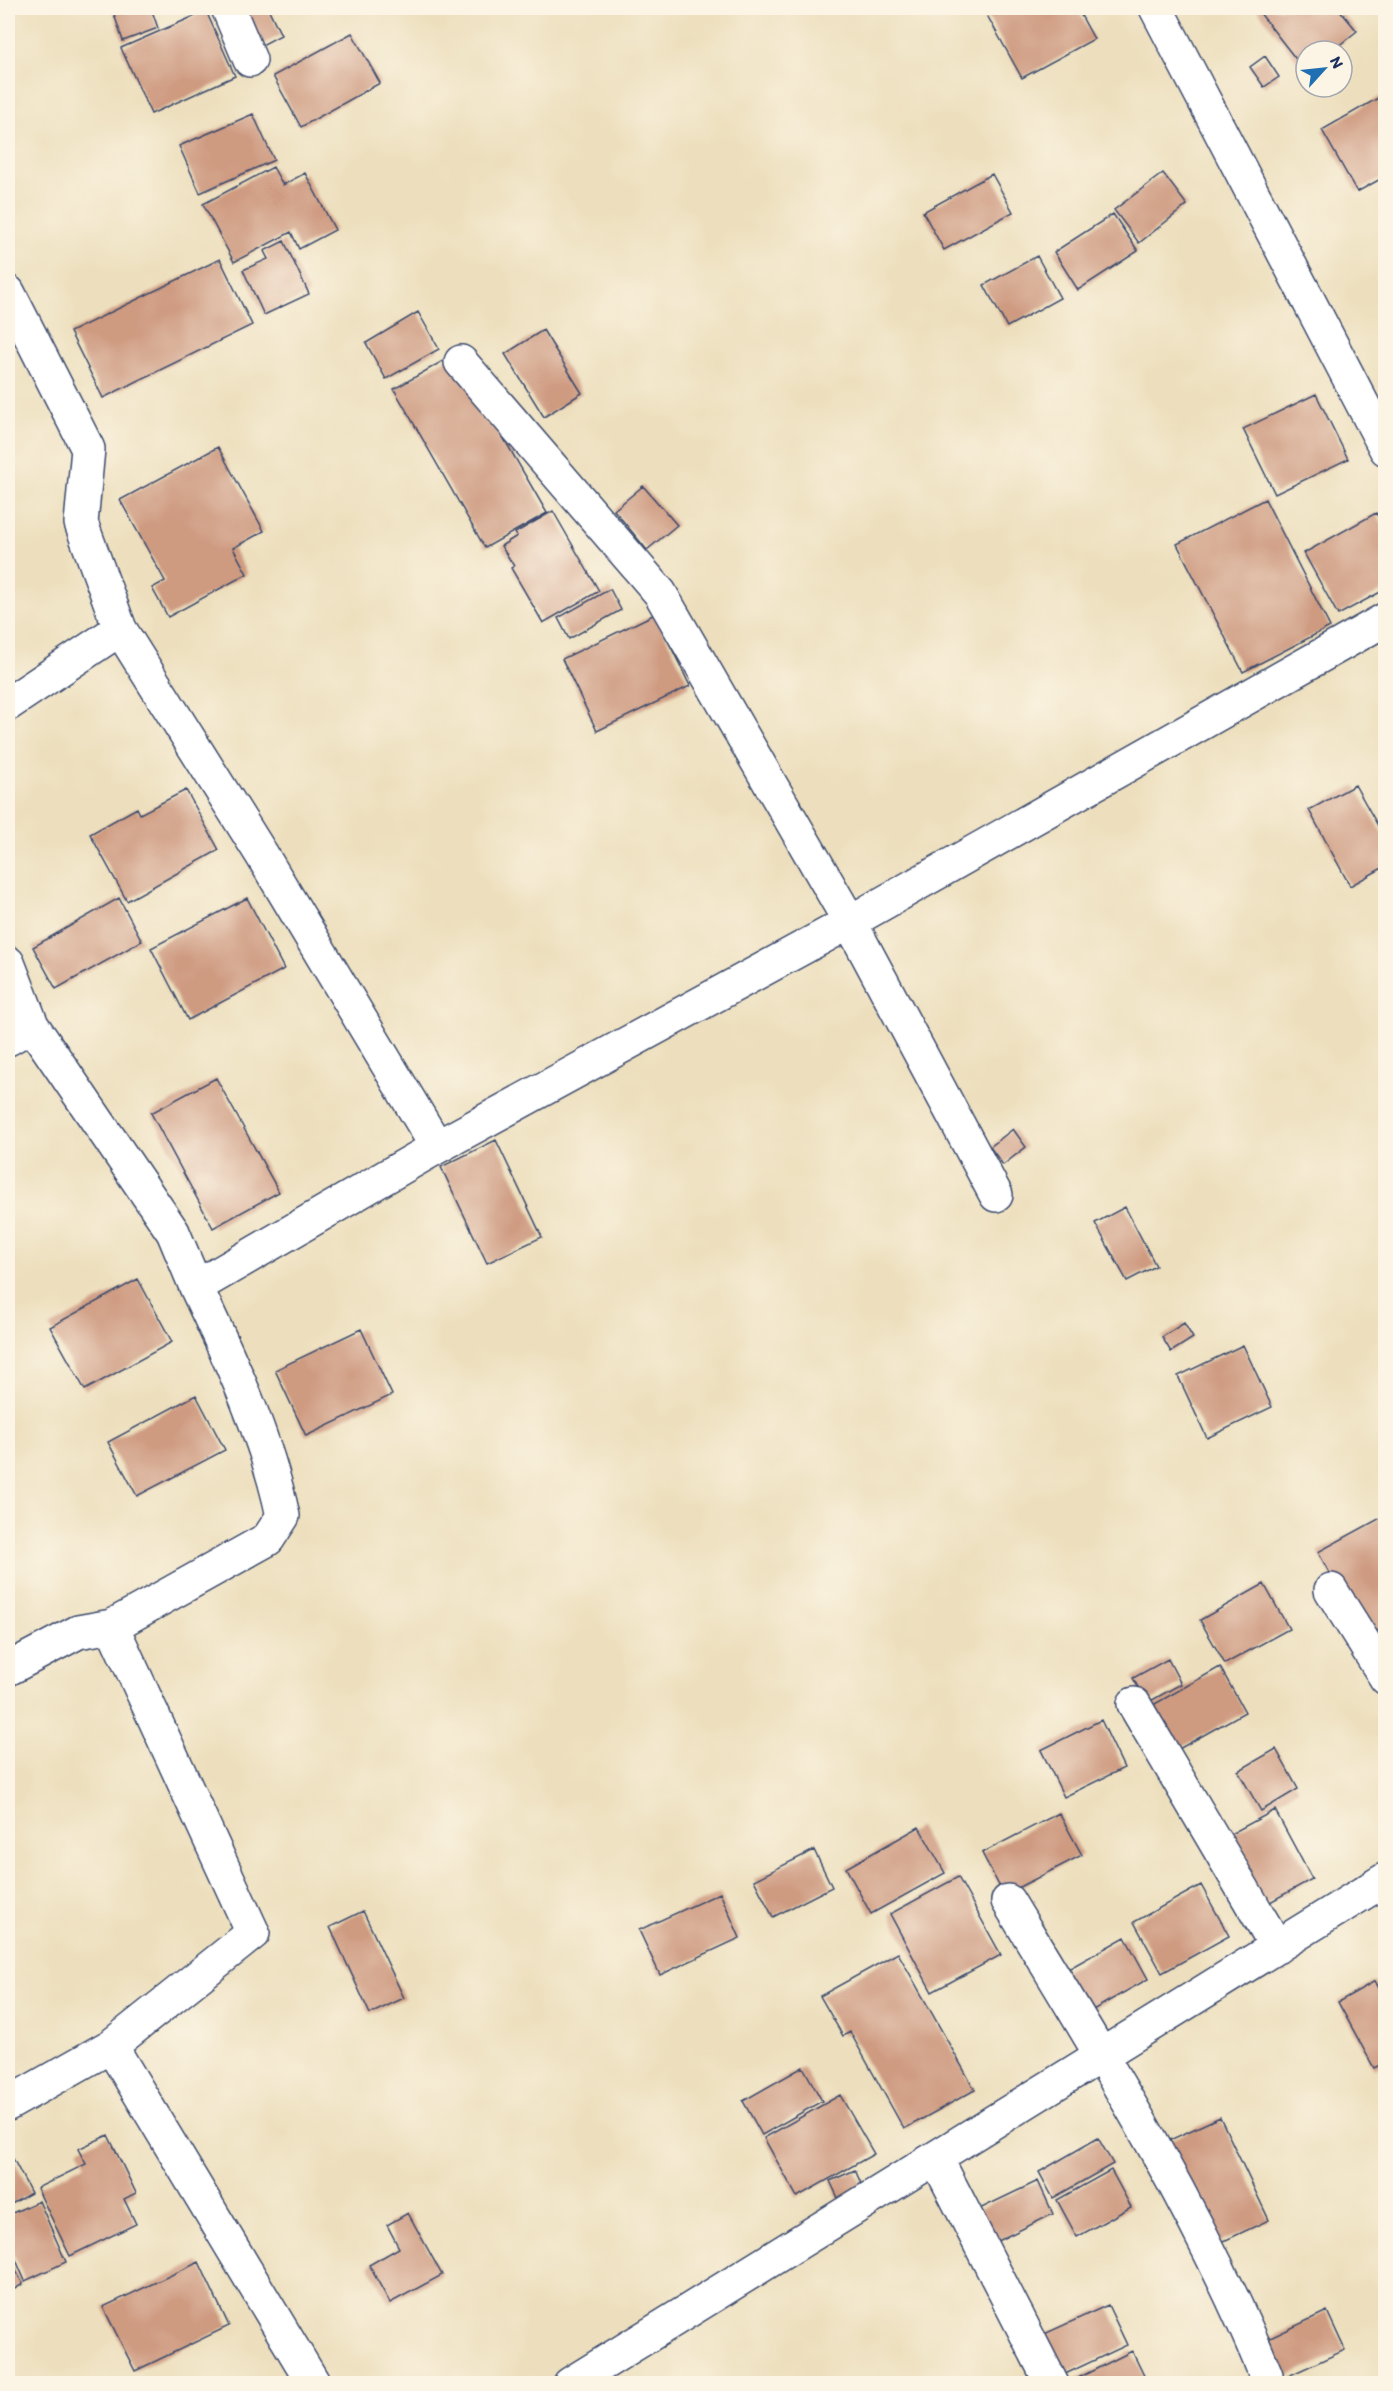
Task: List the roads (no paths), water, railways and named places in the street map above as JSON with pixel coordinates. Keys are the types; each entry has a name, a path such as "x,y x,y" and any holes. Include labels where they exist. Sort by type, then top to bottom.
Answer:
{"street":[{"path":"228,8 250,60"},
{"path":"1156,8 1386,449"},
{"path":"8,292 88,449 81,523 120,629 268,865 437,1147"},
{"path":"461,362 660,593 850,922 996,1195"},
{"path":"196,1287 437,1147 850,922 1386,619"},
{"path":"8,704 120,629"},
{"path":"8,963 20,1032 172,1232 237,1373 274,1473 283,1516 268,1539 112,1626 78,1632 8,1669"},
{"path":"1331,1590 1386,1678"},
{"path":"8,2104 111,2046 253,1933 112,1626"},
{"path":"1134,1704 1277,1947"},
{"path":"570,2384 1386,1879"},
{"path":"1008,1901 1102,2056 1179,2193 1246,2327 1266,2375 1266,2384"},
{"path":"111,2046 314,2384"},
{"path":"936,2158 1052,2384"}]}
